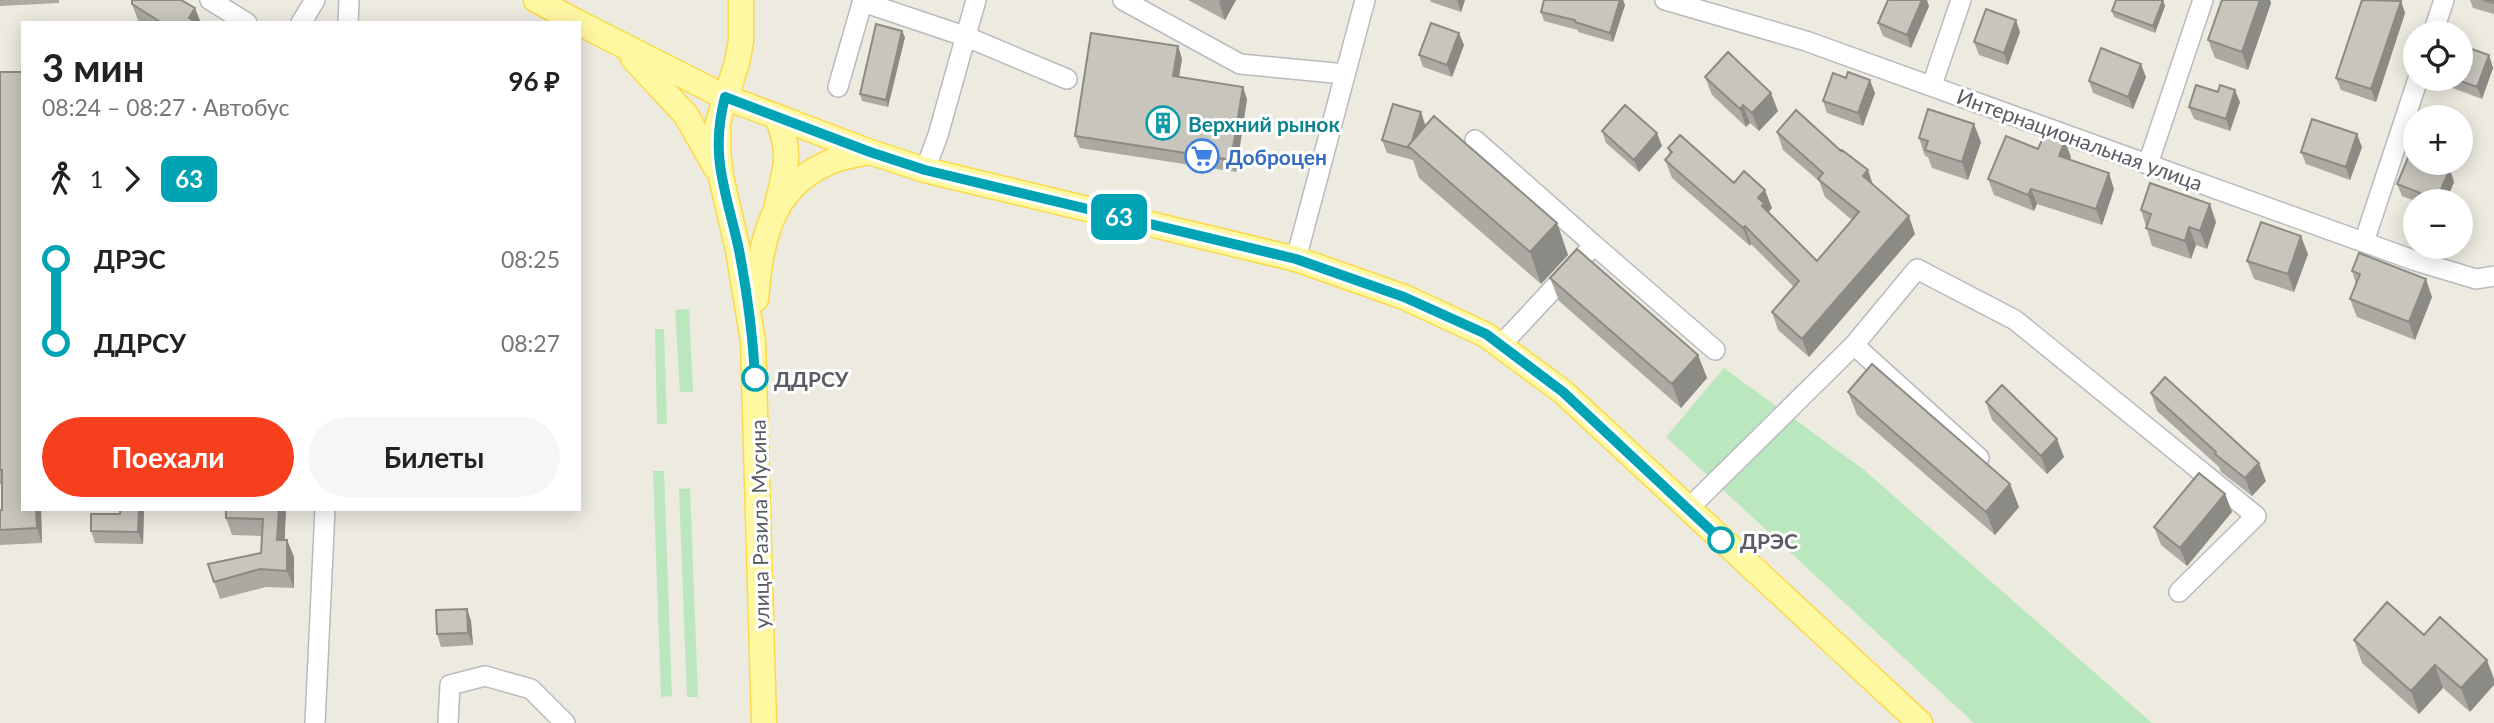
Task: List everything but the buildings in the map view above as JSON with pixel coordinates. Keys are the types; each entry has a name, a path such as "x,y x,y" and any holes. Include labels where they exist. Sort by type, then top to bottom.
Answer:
{"main road":[{"path":"536,0 575,21"},
{"name":"улица Разила Мусина","path":"741,0 741,41 737,63 718,122 718,151 753,341 763,722"},
{"path":"581,24 725,97 870,152 925,170 1296,259 1404,297 1486,334 1563,392 1920,723"},
{"path":"621,44 686,115 721,177"},
{"path":"753,341 759,263 787,163 786,138 777,117"},
{"path":"776,208 794,186 814,171 838,159 870,152"}],"street":[{"path":"210,0 244,21"},
{"path":"302,21 315,0"},
{"path":"348,21 349,0"},
{"path":"925,170 939,135 976,0"},
{"path":"1122,0 1240,64 1345,74"},
{"path":"1296,259 1365,0"},
{"name":"Интернациональная улица","path":"1665,0 1806,41 2416,261 2476,279 2494,276"},
{"path":"1931,85 1961,0"},
{"path":"2148,164 2203,0"},
{"path":"2437,21 2444,0"},
{"path":"838,87 863,1 967,37 1067,79"},
{"path":"2364,242 2414,91"},
{"path":"1475,139 1716,350"},
{"path":"1501,345 1594,245"},
{"path":"1688,509 1854,345 1917,268 2015,320 2256,516 2179,592"},
{"path":"1854,345 1989,466"},
{"path":"315,723 325,511"},
{"path":"448,723 450,685 485,676 531,689 565,723"}],"green space":[{"path":"689,309 693,392 680,392 675,310"},
{"path":"655,329 664,329 667,424 657,424"},
{"path":"1724,368 1863,469 2152,723 1974,723 1666,437"},
{"path":"653,471 664,471 672,696 661,697"},
{"path":"690,488 698,697 687,697 679,489"}],"bus line":[{"name":"63","path":"755,378 753,341 718,151 718,122 725,97 925,170 1296,259 1404,297 1486,334 1563,392 1721,540"}],"place":[{"name":"Верхний рынок","path":"1163,123"},
{"name":"Доброцен","path":"1202,156"},
{"name":"ДДРСУ","path":"755,378"},
{"name":"ДРЭС","path":"1721,540"}]}
